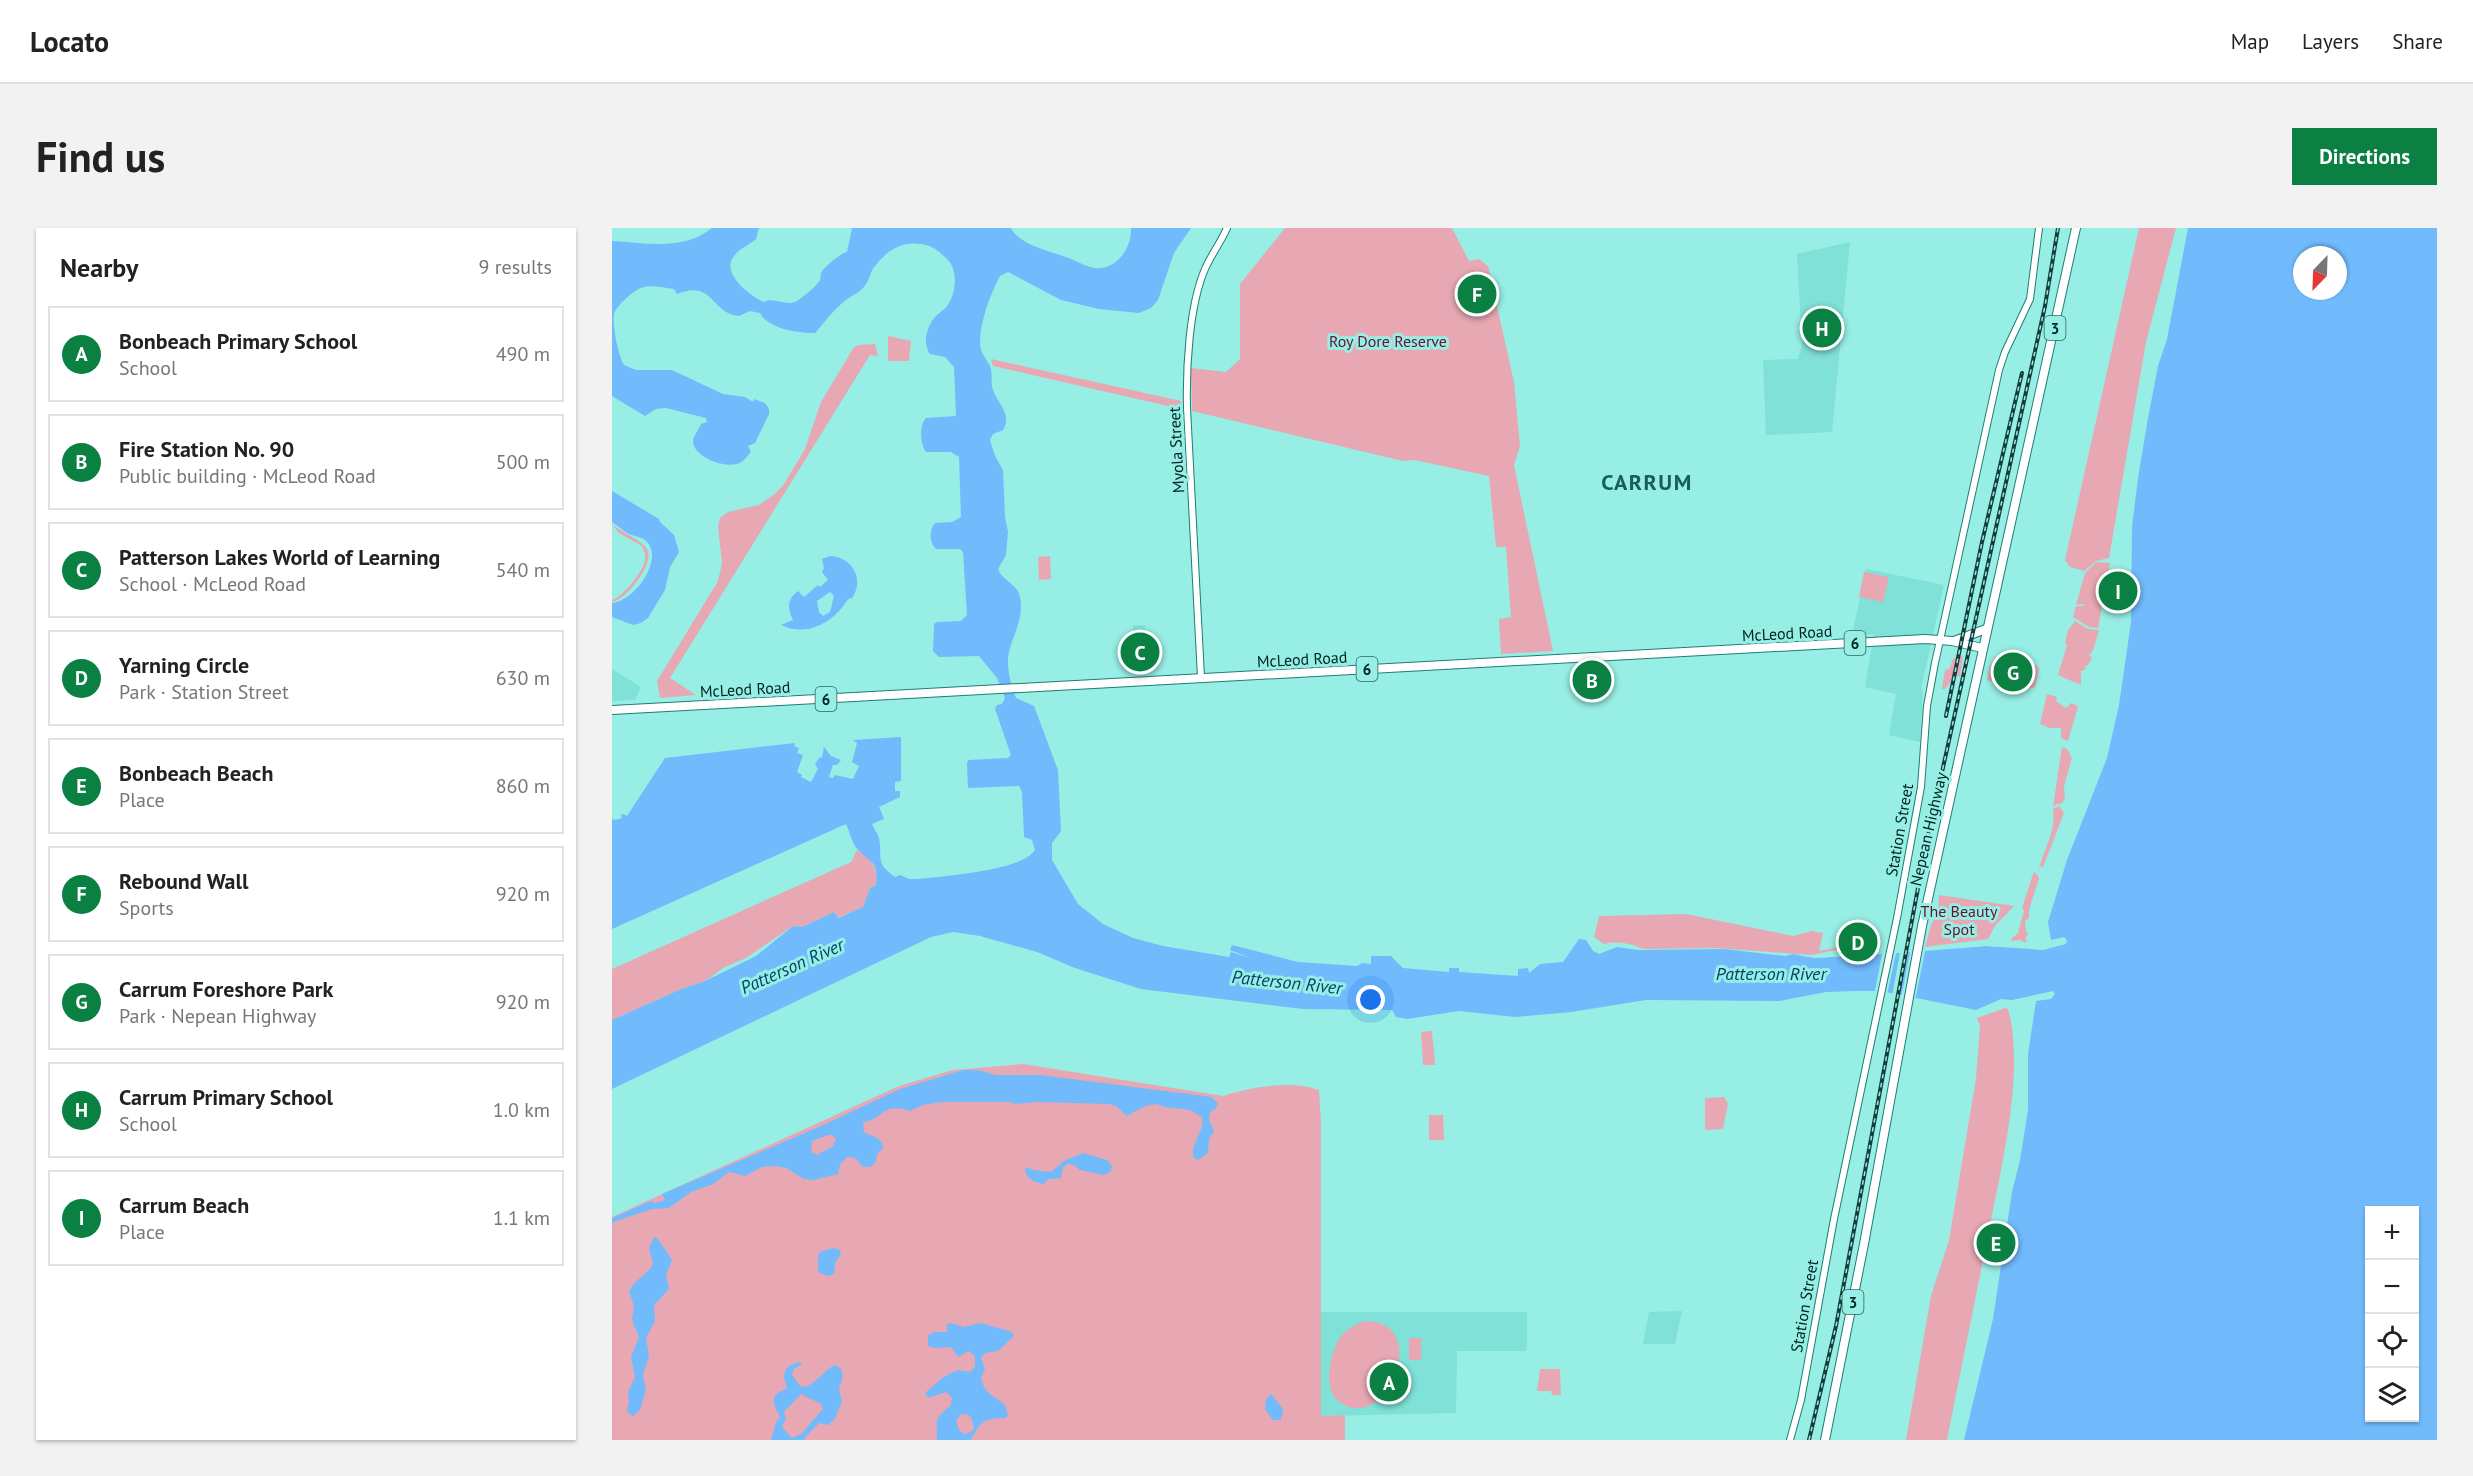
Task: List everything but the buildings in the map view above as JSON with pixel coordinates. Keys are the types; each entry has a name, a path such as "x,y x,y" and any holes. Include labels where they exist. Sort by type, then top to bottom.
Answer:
{"highway":[{"name":"Nepean Highway","path":"1825,1440 1866,1234 1919,940 2076,228"}],"main road":[{"path":"1952,641 1986,629"},
{"name":"McLeod Road","path":"612,710 1201,677 1940,640 1982,648"}],"street":[{"name":"Myola Street","path":"1201,677 1187,408 1188,354 1204,271 1227,228"},
{"name":"Station Street","path":"1790,1440 1801,1400 1834,1219 1893,939 1921,787 1928,706 1940,640 1999,370 2031,294 2039,228"}],"shaded area":[{"path":"1850,242 1832,432 1766,435 1763,360 1798,359 1802,345 1797,254"},
{"path":"1866,569 1944,585 1921,689 1923,690 1920,742 1889,735 1896,694 1865,687 1874,634 1852,636"},
{"path":"1145,625 1147,673 1135,673 1133,626"},
{"path":"612,669 641,687 635,700 612,701"},
{"path":"1682,1311 1675,1344 1643,1344 1649,1312"},
{"path":"1321,1312 1527,1312 1527,1348 1525,1351 1457,1351 1456,1413 1321,1416"}],"green space":[{"name":"Roy Dore Reserve","path":"1285,228 1452,228 1469,261 1479,259 1488,266 1514,382 1520,446 1514,465 1553,651 1501,654 1499,619 1511,617 1506,547 1496,547 1489,476 1414,460 1403,461 1192,411 1191,368 1226,372 1240,359 1240,284"},
{"path":"2139,228 2176,228 2146,342 2109,558 2096,561 2084,571 2070,567 2065,560"},
{"path":"888,336 911,341 909,361 888,361"},
{"path":"875,344 878,356 870,355 670,678 696,695 660,698 657,681 718,581 722,563 718,526 720,518 728,512 759,505 776,493 805,449 821,402 854,347"},
{"path":"991,359 1181,401 1181,409 993,366"},
{"path":"612,524 645,546 648,555 647,563 638,580 625,594 613,602 612,600 627,589 637,577 644,565 645,556 642,546 619,533"},
{"path":"1050,556 1051,579 1039,580 1038,557"},
{"path":"2096,562 2110,563 2098,628 2089,627 2073,617 2076,606 2085,606 2076,605 2085,573"},
{"path":"1864,572 1889,577 1883,602 1859,597"},
{"path":"2075,621 2088,629 2099,630 2093,651 2089,655 2092,658 2085,666 2086,669 2081,671 2081,685 2058,675 2067,645 2065,643 2068,630"},
{"path":"1960,655 1963,657 1960,677 1956,675 1945,689 1942,689 1945,670 1949,669 1953,659"},
{"path":"1995,657 2036,665 2039,669 2035,687 2026,689 1987,680"},
{"path":"2047,694 2057,697 2056,701 2066,708 2071,703 2078,706 2068,741 2061,738 2061,728 2050,728 2040,724"},
{"path":"2062,747 2067,749 2072,758 2064,786 2065,799 2060,805 2058,803 2053,807"},
{"path":"2059,806 2064,813 2043,867 2040,866 2038,872 2053,825 2053,809"},
{"path":"857,850 867,857 876,873 876,885 870,888 863,907 837,918 834,912 802,927 793,926 746,958 723,968 707,980 612,1020 612,969 851,862"},
{"path":"2034,871 2039,878 2029,910 2029,918 2025,921 2027,941 2025,943 2021,940 2012,941 2011,939 2018,933 2024,911 2022,908"},
{"name":"The Beauty Spot","path":"1939,895 2014,906 1995,926 1988,939 1925,947 1938,910"},
{"path":"1686,914 1793,936 1812,931 1823,933 1819,951 1848,945 1847,948 1811,955 1716,948 1643,949 1624,943 1604,944 1594,937 1599,916"},
{"path":"2008,1009 2013,1033 2013,1087 2010,1117 1947,1440 1906,1440 1931,1296 1949,1240 1976,1078 1980,1026 1977,1018"},
{"path":"1432,1031 1435,1065 1423,1065 1421,1032"},
{"path":"1023,1064 1223,1096 1246,1090 1284,1085 1319,1090 1321,1416 1345,1415 1345,1440 612,1440 612,1217 899,1086 953,1070"},
{"path":"1724,1097 1728,1104 1723,1129 1705,1130 1705,1098"},
{"path":"1429,1115 1443,1115 1444,1140 1429,1140"},
{"path":"1365,1321 1386,1326 1397,1339 1399,1357 1395,1375 1385,1393 1371,1405 1355,1408 1337,1400 1330,1387 1329,1370 1339,1339 1350,1328"},
{"path":"1409,1338 1421,1338 1421,1360 1409,1360"},
{"path":"1540,1369 1560,1369 1561,1395 1552,1395 1551,1391 1537,1391"}],"water":[{"name":"Patterson River","path":"712,228 759,228 756,239 734,256 731,270 738,283 751,295 764,302 773,300 791,303 813,288 820,280 821,272 847,252 852,228 1011,228 1027,243 1090,267 1099,268 1107,267 1120,258 1131,236 1131,228 1191,228 1174,253 1158,300 1151,308 1139,313 1099,309 1061,300 1008,272 1000,276 996,283 982,326 981,349 990,367 994,393 1006,418 1003,430 993,434 990,440 1003,470 1008,532 1006,555 998,569 1016,588 1021,604 1010,648 1009,673 1016,698 1034,706 1058,770 1061,831 1052,843 1052,860 1078,904 1103,924 1133,938 1163,946 1229,957 1231,952 1253,959 1230,950 1232,945 1298,962 1357,966 1362,963 1371,964 1371,956 1391,956 1403,968 1449,972 1449,968 1459,968 1459,972 1518,976 1518,969 1528,968 1529,973 1540,964 1563,962 1579,939 1586,940 1593,951 1599,954 1617,947 1638,950 1724,949 1785,956 1793,954 1815,958 1986,946 2043,950 2066,944 2067,940 2064,937 2051,940 2048,922 2067,860 2107,758 2119,705 2131,622 2132,527 2138,478 2158,366 2167,339 2188,228 2437,228 2437,1440 1964,1440 1993,1319 2012,1192 2020,1160 2028,1110 2028,1054 2036,1001 2051,999 2055,994 2053,991 2012,1000 2001,999 1976,1010 1881,991 1854,991 1826,992 1779,1001 1646,1000 1571,1012 1515,1017 1459,1011 1407,1019 1396,1017 1392,1010 1303,1009 1141,989 1075,968 1037,952 980,936 953,932 931,937 612,1089 612,1020 707,980 756,956 793,926 802,927 834,912 838,918 863,907 870,888 876,885 875,867 856,847 846,824 612,929 612,819 622,818 623,814 627,816 665,758 795,743 794,746 799,748 797,753 803,755 797,772 802,775 801,777 811,782 818,769 815,764 820,757 822,758 824,747 831,756 841,760 837,765 833,765 829,777 833,778 835,775 853,779 859,766 852,762 857,743 853,740 901,737 901,781 895,782 895,791 900,791 900,797 879,807 884,819 872,824 879,838 882,863 888,872 895,877 900,875 909,879 963,874 1015,863 1035,850 1032,840 1024,837 1022,792 1019,786 968,788 968,760 1008,758 1011,755 995,709 997,705 1002,704 1005,698 997,678 979,656 939,657 933,651 934,624 961,621 967,615 963,552 960,549 936,549 931,536 935,523 952,522 961,517 959,457 951,452 926,452 921,435 922,425 926,418 956,416 954,367 945,357 930,354 926,345 930,324 948,305 953,293 955,275 951,265 932,247 913,243 895,248 875,266 864,287 838,307 815,333 793,331 777,326 770,323 760,313 750,311 739,316 730,314 698,291 677,294 674,289 649,286 638,290 626,299 614,314 615,332 624,365 636,370 672,370 723,394 765,403 769,409 769,414 755,443 748,446 751,452 743,461 731,465 710,460 694,447 694,437 701,424 707,422 706,418 666,408 656,409 645,416 612,396 612,241 664,244 689,240"},
{"path":"612,491 659,519 674,535 679,552 670,567 665,590 648,618 633,625 612,617 612,603 629,596 644,580 652,560 652,551 646,541 627,533 612,522"},
{"path":"830,556 838,557 845,560 854,570 857,584 852,598 848,599 836,614 820,625 801,630 781,625 793,620 789,604 794,594 798,591 804,597 828,580 822,572 824,568 822,559","holes":["830,592 834,596 830,612 823,616 819,612 817,601"]},
{"path":"963,1070 978,1070 996,1075 1040,1075 1212,1097 1218,1104 1210,1112 1209,1120 1214,1131 1209,1139 1208,1153 1198,1160 1193,1157 1193,1152 1202,1127 1202,1117 1190,1110 1157,1104 1145,1106 1127,1116 1116,1106 1109,1104 1036,1102 1016,1104 1009,1102 941,1102 923,1105 910,1111 887,1110 870,1121 863,1122 864,1132 879,1139 883,1144 883,1148 877,1154 876,1162 870,1167 863,1167 855,1158 847,1157 840,1165 838,1174 813,1180 804,1179 786,1168 776,1166 762,1167 745,1176 729,1172 713,1184 691,1192 669,1208 652,1209 613,1222 612,1226 612,1218 651,1201 655,1203 665,1200 662,1194 821,1126 900,1089","holes":["832,1135 836,1139 833,1146 817,1155 811,1152 812,1141"]},
{"path":"1083,1153 1107,1160 1112,1166 1111,1171 1104,1175 1080,1170 1068,1164 1063,1167 1061,1178 1049,1179 1043,1184 1033,1181 1026,1174 1025,1167 1051,1172 1064,1161"},
{"path":"654,1237 658,1239 672,1260 666,1275 669,1289 654,1305 655,1321 646,1338 649,1356 643,1374 646,1390 640,1410 633,1416 627,1412 628,1392 635,1377 631,1357 639,1337 632,1320 634,1306 629,1292 653,1264 649,1248"},
{"path":"833,1248 840,1250 841,1254 835,1263 834,1274 827,1276 818,1272 818,1256 820,1252"},
{"path":"981,1323 1012,1332 1014,1336 998,1351 985,1353 981,1358 985,1369 981,1378 982,1383 987,1391 1005,1405 1008,1415 1006,1418 984,1422 971,1440 937,1440 937,1420 951,1405 952,1398 946,1392 928,1398 925,1393 942,1378 953,1372 958,1370 970,1372 975,1366 975,1356 969,1351 958,1357 951,1347 928,1346 928,1336 934,1332 947,1332 947,1324 964,1327","holes":["967,1414 972,1419 974,1428 971,1432 964,1434 959,1430 956,1421 960,1415"]},
{"path":"800,1362 802,1364 794,1369 792,1375 801,1387 811,1384 835,1365 841,1369 843,1376 839,1389 842,1402 834,1420 828,1425 819,1423 803,1440 771,1440 776,1422 780,1418 774,1405 775,1396 787,1387 784,1374 787,1368","holes":["801,1394 821,1404 823,1409 801,1434 792,1438 782,1427 786,1419 784,1412"]},
{"path":"1271,1394 1283,1409 1281,1420 1273,1420 1265,1409 1266,1399"}],"pier":[{"path":"1986,943 2024,945 2023,948 1986,946 1925,951 1915,1001 1901,998 1910,952 1906,952 1897,997 1892,996 1900,953 1896,953 1887,995 1871,994 1875,991 1882,954 1815,958 1793,954 1821,957"}],"railway":[{"path":"1809,1440 1836,1326 1927,840 2045,306 2058,228"},
{"path":"1946,716 1982,542 2022,373"}],"place":[{"name":"Rebound Wall","path":"1477,294"},
{"name":"Carrum Primary School","path":"1822,328"},
{"name":"Carrum Beach","path":"2118,591"},
{"name":"Patterson Lakes World of Learning","path":"1140,652"},
{"name":"Carrum Foreshore Park","path":"2013,672"},
{"name":"Fire Station No. 90","path":"1592,680"},
{"name":"Yarning Circle","path":"1858,942"},
{"name":"Bonbeach Beach","path":"1996,1243"},
{"name":"Bonbeach Primary School","path":"1389,1382"}],"district":[{"name":"CARRUM","path":"1647,482"}]}
